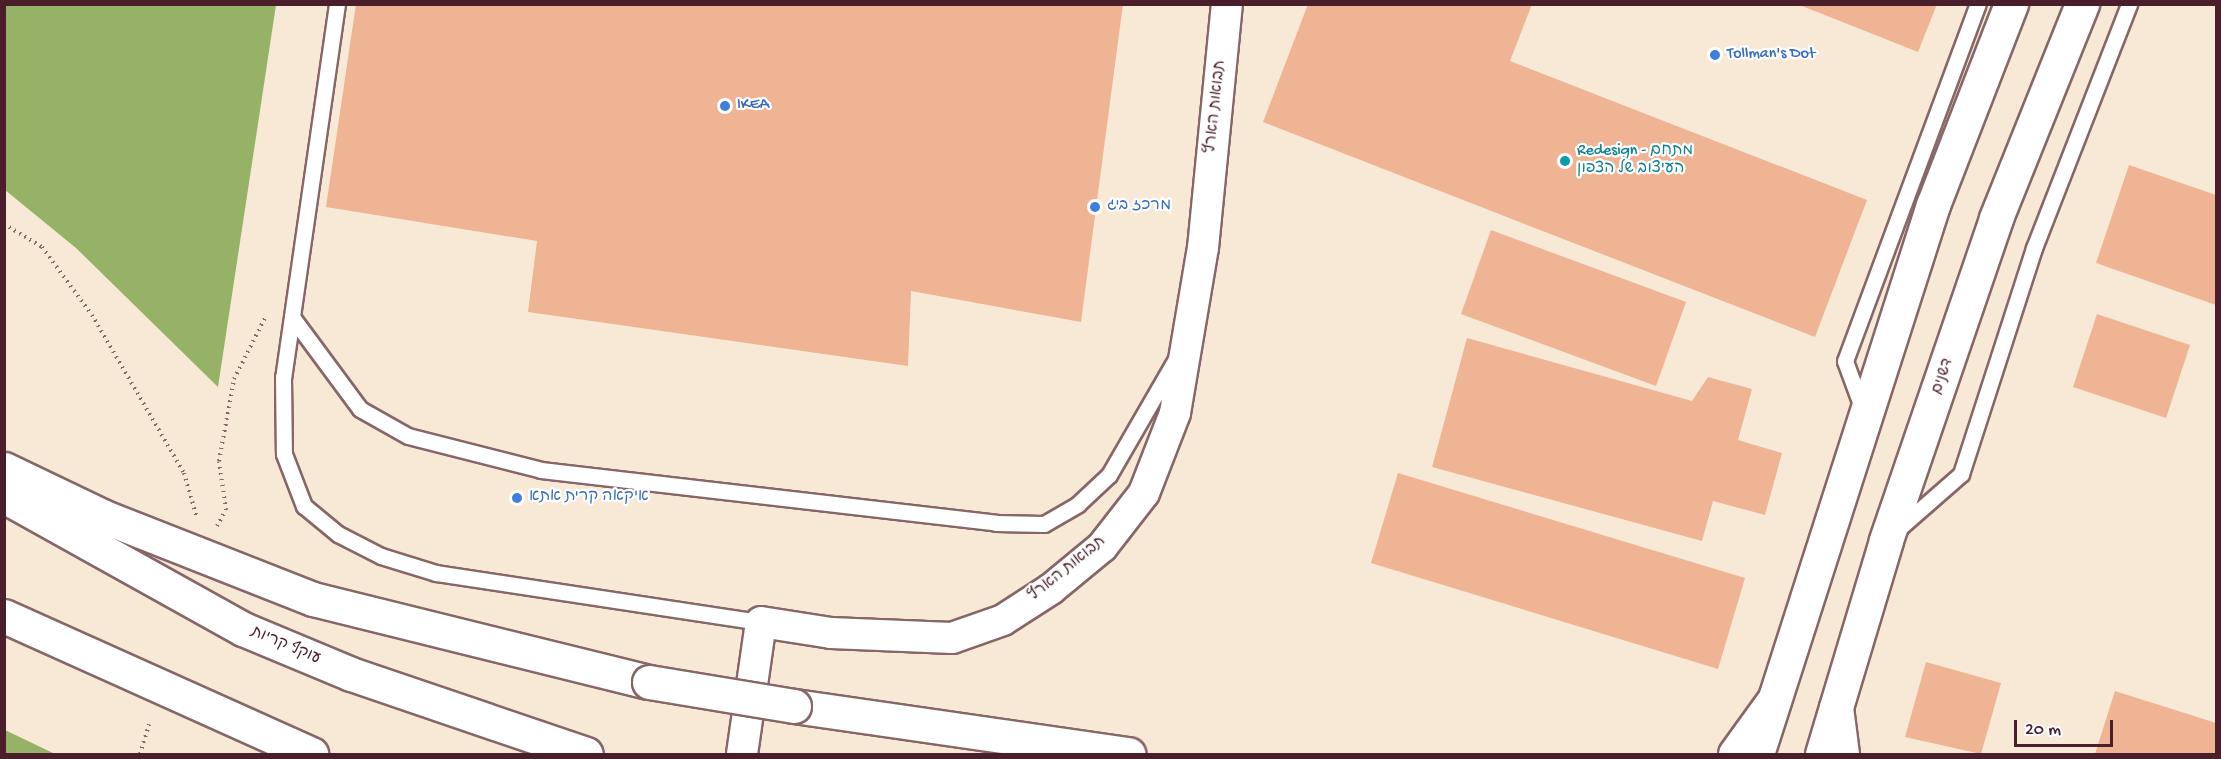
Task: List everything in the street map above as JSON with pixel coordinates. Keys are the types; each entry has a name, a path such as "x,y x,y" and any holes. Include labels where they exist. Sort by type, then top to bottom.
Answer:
{"main road":[{"path":"1757,754 1864,411 1933,205 2011,4"},
{"name":"דשנים","path":"1822,754 1886,540 1996,218 2082,4"},
{"path":"4,469 102,516 313,599 649,682 794,706 1129,754"},
{"name":"עוקף קריות","path":"4,496 243,629 351,674 586,754"},
{"path":"4,615 311,754"},
{"path":"1735,754 1774,700"},
{"path":"1836,707 1842,754"}],"street":[{"name":"תבואות הארץ","path":"761,622 831,633 952,638 1003,620 1041,595 1102,547 1144,493 1175,413 1188,338 1203,248 1227,4"},
{"path":"742,754 761,622"}],"lane":[{"path":"337,4 283,377 284,454 304,506 338,534 381,556 436,573 761,622"},
{"path":"1864,411 1845,361 1978,4"},
{"path":"1886,540 1961,474 2034,248 2128,4"},
{"path":"292,317 360,408 408,436 541,470 1008,523 1044,524 1078,504 1109,475 1188,338"}],"path":[{"path":"4,224 42,247 92,315 184,473 199,526"},
{"path":"210,538 226,510 219,460 234,379 268,313 297,280"},
{"path":"140,754 149,724"}],"green space":[{"path":"4,5 276,5 218,387 76,248 5,190"},
{"path":"5,730 55,754 5,754"}],"building":[{"name":"IKEA","path":"356,4 1123,4 1081,322 911,291 908,366 528,312 537,241 326,207"},
{"name":"Redesign - מתחם העיצוב של הצפון","path":"1308,4 1532,4 1510,61 1867,200 1815,337 1263,122"},
{"path":"1797,4 1937,4 1918,52"},
{"path":"2129,165 2216,195 2216,305 2096,263"},
{"path":"1491,230 1686,302 1656,386 1461,314"},
{"path":"2097,314 2190,345 2166,418 2073,387"},
{"path":"1467,338 1692,401 1708,377 1752,389 1738,440 1782,453 1765,515 1713,501 1702,541 1432,467"},
{"path":"1398,473 1745,578 1718,669 1371,563"},
{"path":"1926,662 2001,683 1981,754 1905,737"},
{"path":"2115,691 2216,723 2216,754 2095,754"}],"place":[{"name":"Tollman's Dot","path":"1715,55"},
{"name":"IKEA","path":"725,106"},
{"name":"Redesign - מתחם העיצוב של הצפון","path":"1565,161"},
{"name":"מרכז ביג","path":"1095,207"},
{"name":"איקאה קרית אתא","path":"517,498"}]}
